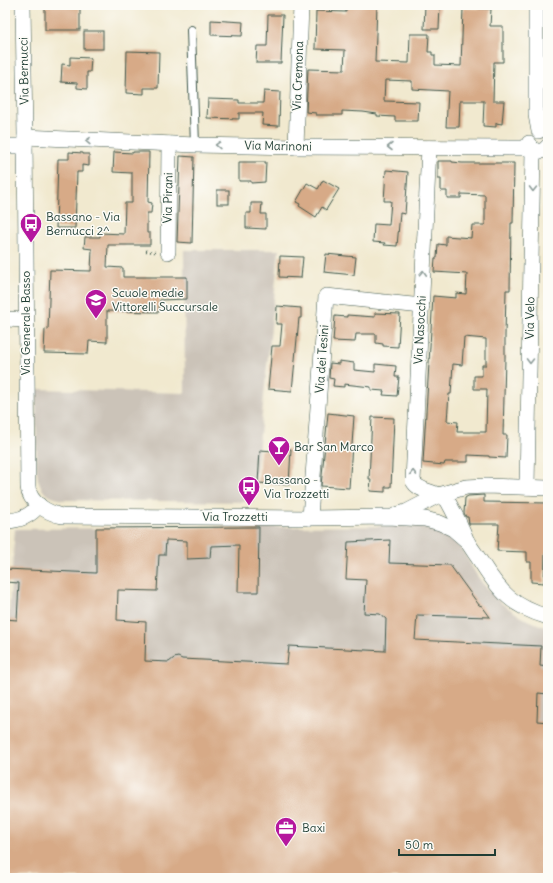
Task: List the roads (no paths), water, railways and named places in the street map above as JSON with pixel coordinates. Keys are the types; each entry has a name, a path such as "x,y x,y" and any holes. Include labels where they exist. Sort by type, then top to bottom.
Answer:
{"street":[{"name":"Via Bernucci","path":"23,5 25,142"},
{"name":"Via Cremona","path":"296,147 301,5"},
{"name":"Via Velo","path":"527,487 532,149 529,142 533,133 544,134 536,115 542,53 536,5"},
{"name":"Via Marinoni","path":"5,146 25,142 296,147 532,149"},
{"name":"Via Generale Basso","path":"25,142 28,491 38,505"},
{"name":"Via Pirani","path":"168,252 169,144"},
{"path":"532,149 539,152 545,150 548,146"},
{"name":"Via Nasocchi","path":"429,148 412,477 414,484 417,487 440,495"},
{"name":"Via dei Tesini","path":"310,518 326,296 422,306"},
{"path":"5,319 26,320"},
{"path":"388,517 406,512 440,495 466,487 548,488"},
{"name":"Via Trozzetti","path":"440,495 448,501 467,541 491,577 502,590 514,602 527,610 548,617"},
{"path":"5,521 20,520 35,510 38,505"},
{"name":"Via Trozzetti","path":"38,505 55,515 62,516 310,518 388,517 425,519 440,523 453,529 467,541"}],"lane":[{"path":"191,30 195,145"}],"place":[{"name":"Bassano - Via Bernucci 2^","path":"31,244"},
{"name":"Scuole medie Vittorelli Succursale","path":"96,320"},
{"name":"Bar San Marco","path":"279,466"},
{"name":"Bassano - Via Trozzetti","path":"249,506"},
{"name":"Baxi","path":"286,848"}]}
